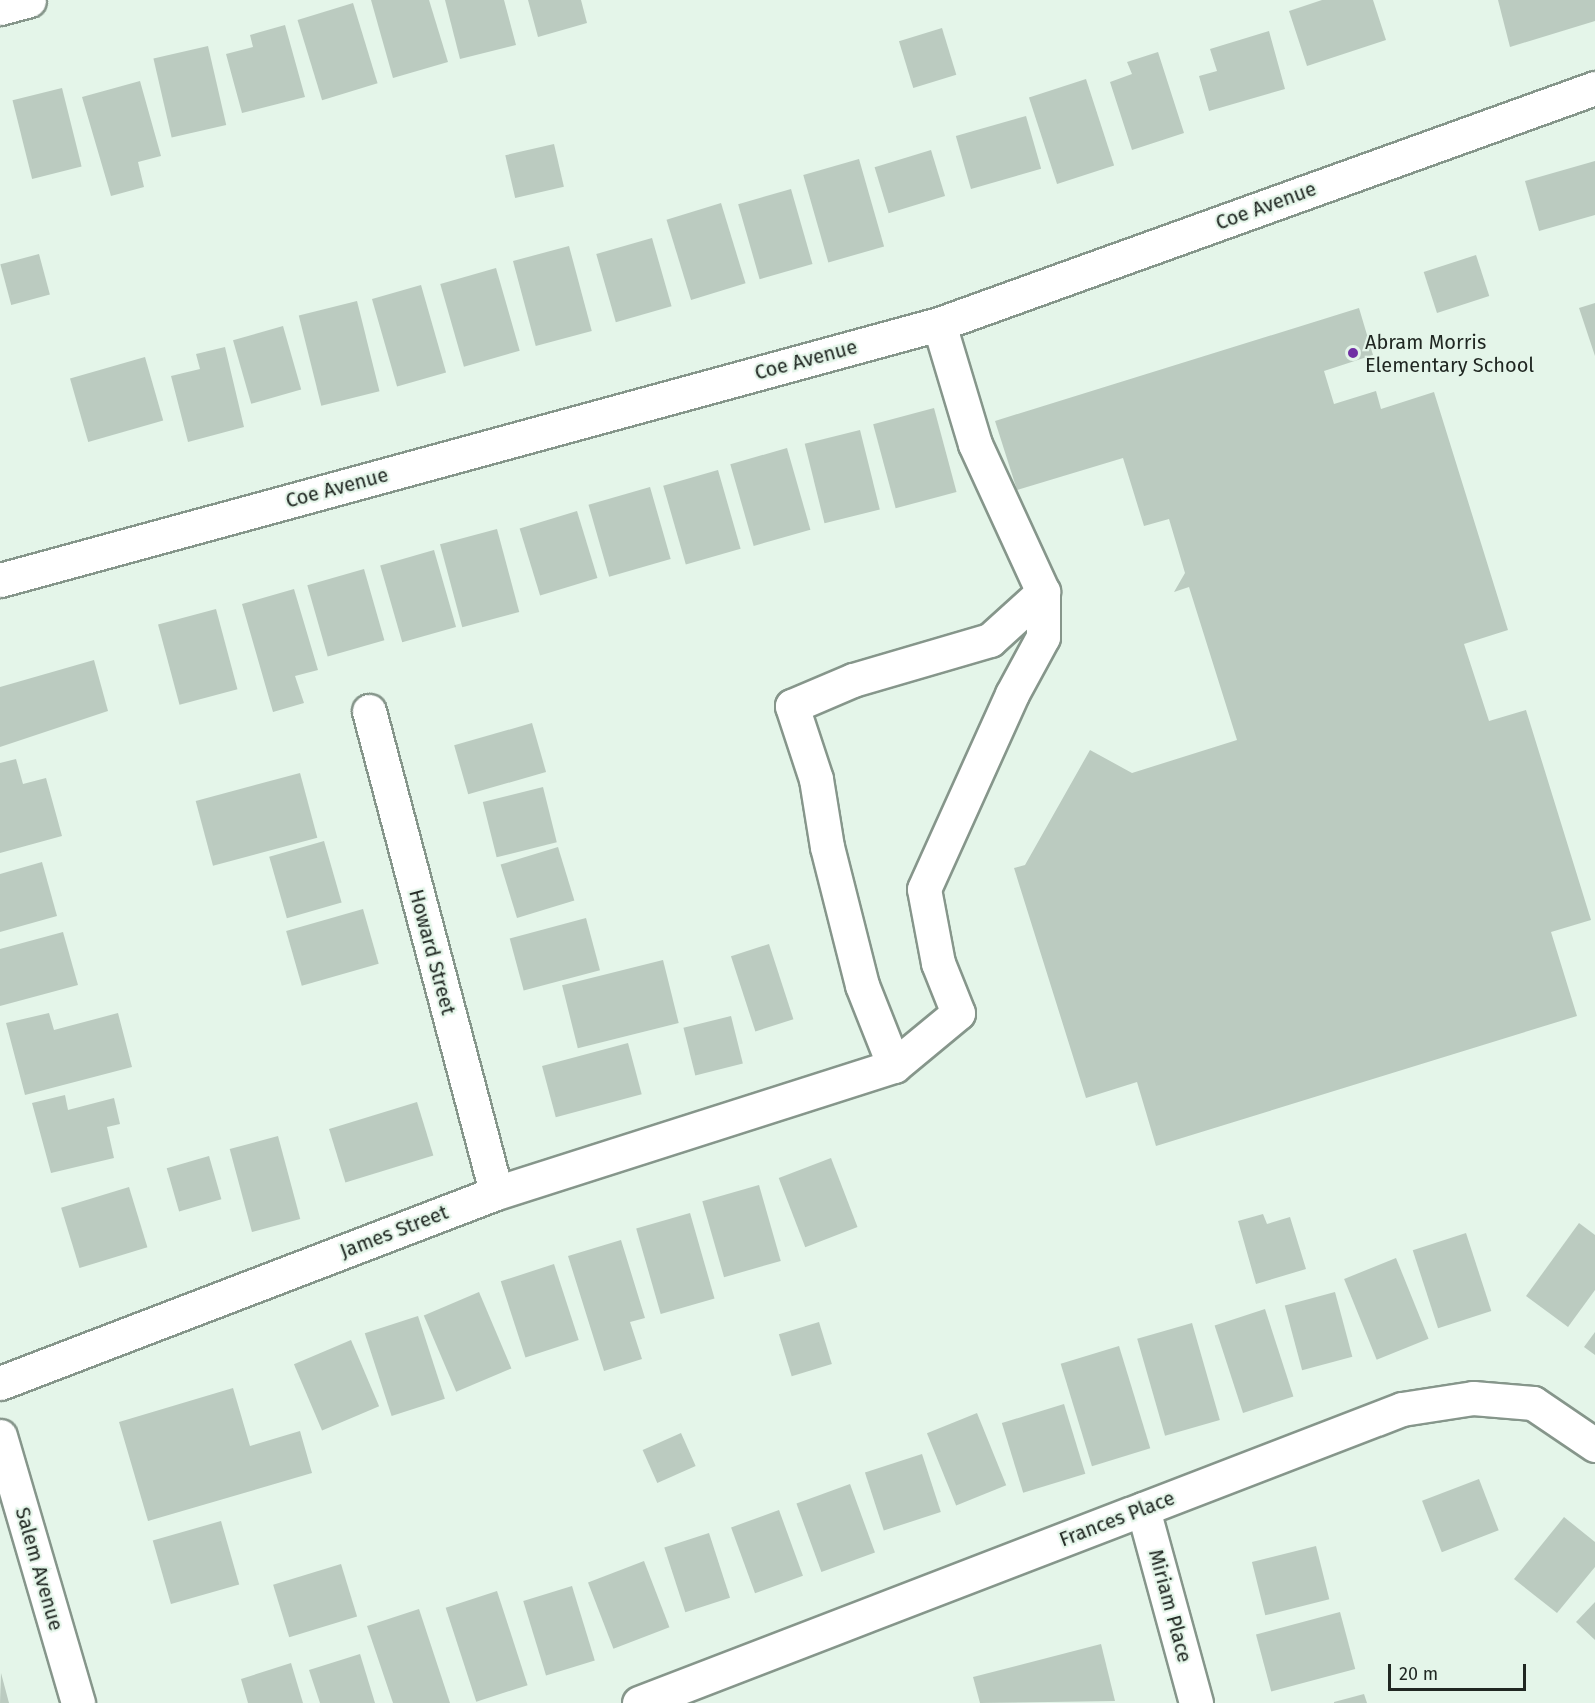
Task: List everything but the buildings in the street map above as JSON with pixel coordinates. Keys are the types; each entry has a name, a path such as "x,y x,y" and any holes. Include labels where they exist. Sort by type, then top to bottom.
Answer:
{"street":[{"path":"0,8 29,0"},
{"name":"Coe Avenue","path":"0,579 939,324 1595,88"},
{"path":"939,324 975,444 1043,592 1044,637 1012,694 960,804 924,889 938,963 958,1013 894,1066 862,985 827,847 816,779 792,706 853,680 990,640 1043,592"},
{"name":"Howard Street","path":"369,711 496,1193"},
{"name":"James Street","path":"0,1383 496,1193 792,1095 826,1089 894,1066"},
{"name":"Frances Place","path":"645,1702 1402,1409 1473,1398 1533,1403 1595,1445"},
{"name":"Salem Avenue","path":"0,1436 78,1703"},
{"name":"Miriam Place","path":"1143,1509 1196,1703"}],"place":[{"name":"Abram Morris Elementary School","path":"1353,353"}]}
